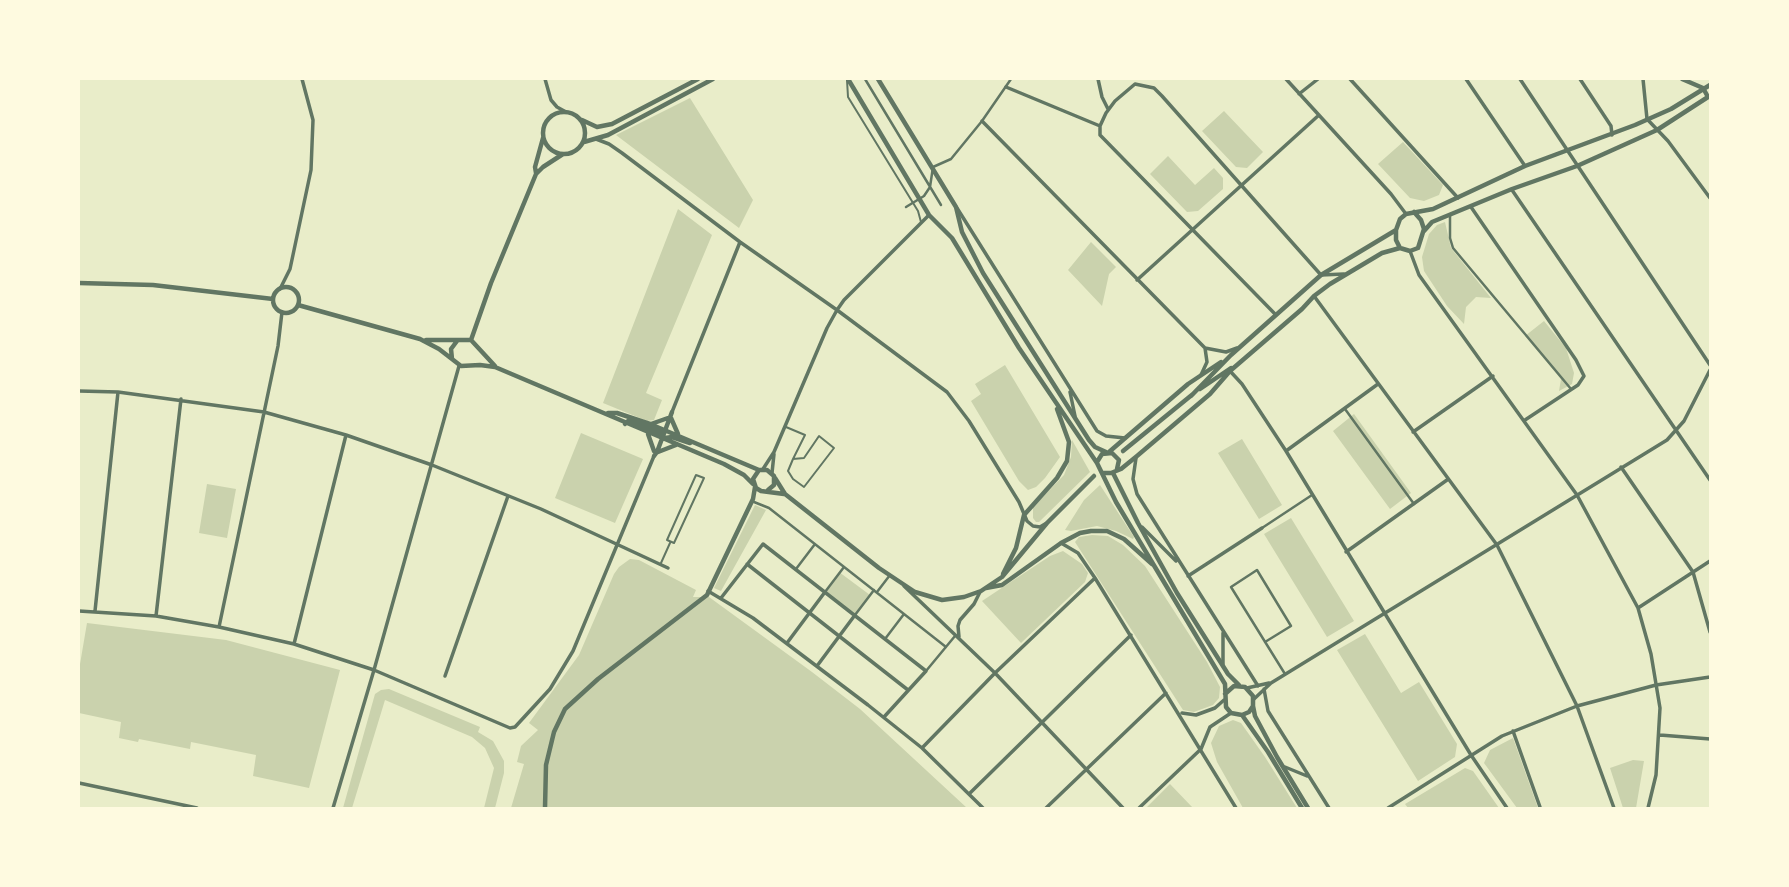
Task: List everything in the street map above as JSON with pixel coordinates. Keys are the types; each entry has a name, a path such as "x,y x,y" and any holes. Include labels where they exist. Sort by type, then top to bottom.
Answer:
{"street":[{"path":"298,305 291,312 282,312 275,307 273,299 290,269 311,170 313,120 302,79"},
{"path":"545,79 551,100 557,107 597,127 612,124 698,79"},
{"path":"584,142 608,135 713,79"},
{"path":"847,79 929,215 952,238 1019,348 1097,463 1116,502 1225,684 1226,707 1231,713 1242,715 1249,712 1253,706"},
{"path":"866,79 941,205"},
{"path":"878,79 1097,431 1113,438 1127,438"},
{"path":"933,167 951,159 1011,79"},
{"path":"1098,79 1108,109"},
{"path":"1137,79 1108,109 1100,126 1100,135 1276,315"},
{"path":"1286,79 1406,214"},
{"path":"1299,94 1318,79"},
{"path":"1350,79 1458,198"},
{"path":"1466,79 1525,166"},
{"path":"1308,808 1255,716 1254,699 1285,674 1667,440 1684,421 1710,368 1522,79"},
{"path":"1580,79 1611,126 1612,135"},
{"path":"1643,79 1647,119 1710,198"},
{"path":"1423,231 1432,222 1577,166 1657,130 1709,96 1703,88 1682,79"},
{"path":"1135,84 1154,88 1321,275 1346,275"},
{"path":"1400,248 1396,240 1396,230 1400,219 1406,214 1427,211 1525,166 1612,135 1671,109 1710,85"},
{"path":"1006,87 1100,126"},
{"path":"536,174 535,167 547,120 566,112"},
{"path":"1137,280 1319,115"},
{"path":"471,340 491,283 536,174 563,154 577,150 584,142 586,133 581,120"},
{"path":"982,121 1205,348 1226,352 1240,347"},
{"path":"543,137 549,148 563,154"},
{"path":"596,139 620,152 947,392 969,421 1019,502 1024,515 1033,526 1040,527 1047,523"},
{"path":"906,207 924,196 930,187 933,167"},
{"path":"1512,189 1708,473 1710,480"},
{"path":"956,207 962,232 972,255 1095,447 1119,460 1115,471 1138,523 1177,593 1223,666 1254,699"},
{"path":"1471,207 1576,360 1584,376 1578,385 1525,420"},
{"path":"1410,251 1420,244 1423,231 1422,220 1414,212"},
{"path":"545,808 547,765 554,732 565,709 598,679 708,593 752,500 753,477 774,452 837,310 929,215"},
{"path":"1450,215 1453,248 1571,389"},
{"path":"1191,396 1231,355 1321,275 1396,230"},
{"path":"79,611 156,616 294,644 374,670 510,728 515,727 550,689 573,651 740,242"},
{"path":"1102,472 1121,469 1137,456 1210,394 1230,371 1314,296 1382,253 1400,248 1410,251"},
{"path":"1410,251 1419,275 1577,495 1638,608 1651,654 1660,708 1656,775 1648,808"},
{"path":"79,284 153,285 273,299"},
{"path":"280,289 290,288 295,292 298,305"},
{"path":"1314,296 1497,545 1577,706 1614,808"},
{"path":"298,305 420,339 471,340 495,367"},
{"path":"219,627 282,312"},
{"path":"420,339 453,359 459,366"},
{"path":"453,359 451,349 457,341"},
{"path":"1199,376 1206,368 1205,348"},
{"path":"471,365 478,359 479,349"},
{"path":"1097,463 1100,456 1127,438 1199,376 1231,355"},
{"path":"1123,451 1191,396 1242,361"},
{"path":"459,366 495,367 608,413 617,413 650,424 677,444 724,464 744,475 754,485 766,491 785,494"},
{"path":"333,808 459,366"},
{"path":"1230,371 1242,384 1286,451 1471,755 1507,808"},
{"path":"1413,432 1493,376"},
{"path":"1286,451 1378,384"},
{"path":"1069,387 1075,418"},
{"path":"79,391 118,392 264,412 345,435 432,465 508,496 668,568"},
{"path":"96,611 118,392"},
{"path":"156,616 181,400"},
{"path":"1002,577 1016,548 1024,515 1057,478 1067,461 1069,442 1055,401"},
{"path":"1345,409 1414,504"},
{"path":"608,413 612,418 648,433 691,443 773,475 785,494 903,585 958,637 1123,808"},
{"path":"650,424 670,416"},
{"path":"670,416 678,435"},
{"path":"625,424 629,420 663,435 678,435 691,443"},
{"path":"648,433 655,453"},
{"path":"294,644 345,435"},
{"path":"655,453 677,444"},
{"path":"752,500 774,485 774,452"},
{"path":"1137,456 1133,479 1137,494 1258,686"},
{"path":"1621,467 1693,572 1710,632"},
{"path":"958,637 960,620 982,590 1002,577 1047,523 1094,476"},
{"path":"1346,552 1448,480"},
{"path":"1188,576 1312,495"},
{"path":"445,676 508,496"},
{"path":"752,500 769,508 946,647"},
{"path":"1138,523 1182,567"},
{"path":"903,585 930,598 942,600 964,597 1002,585 1061,543 1080,533 1091,531 1107,531 1124,539 1160,572"},
{"path":"1061,543 1078,553 1095,578 1180,713 1235,808"},
{"path":"721,598 763,544 926,671"},
{"path":"796,569 815,544"},
{"path":"1638,608 1710,561"},
{"path":"747,564 908,690"},
{"path":"787,643 844,566"},
{"path":"1265,642 1292,626 1257,570 1231,587 1265,642 1285,674"},
{"path":"817,666 855,615 890,575"},
{"path":"922,748 995,673 1095,578"},
{"path":"708,593 721,598 787,643 884,717 922,748 984,808"},
{"path":"885,639 904,614"},
{"path":"1223,633 1223,666"},
{"path":"970,794 1131,635"},
{"path":"884,717 958,637"},
{"path":"1388,808 1513,731 1577,706 1656,685 1710,677"},
{"path":"1180,713 1196,715 1214,708 1231,688 1271,683"},
{"path":"1264,689 1268,711 1329,808"},
{"path":"1046,808 1166,693"},
{"path":"1139,808 1201,748 1210,727 1231,713"},
{"path":"1242,715 1302,808"},
{"path":"1513,731 1540,807"},
{"path":"1659,735 1710,739"},
{"path":"1282,766 1309,777"},
{"path":"79,783 197,808"},
{"path":"1399,801 1404,808"}],"lane":[{"path":"847,79 848,97 918,211 921,223"},
{"path":"918,211 929,215"},
{"path":"785,426 805,435 793,459 788,471 803,487 834,448 818,436 804,457 793,459"},
{"path":"660,564 671,542 674,543 704,478 696,475 667,540 671,542"}],"green space":[{"path":"690,98 753,200 739,228 616,135"},
{"path":"1224,111 1263,152 1247,168 1236,167 1202,131"},
{"path":"1403,142 1443,185 1439,195 1424,201 1410,198 1378,164"},
{"path":"1168,156 1195,185 1214,168 1223,178 1223,189 1198,211 1187,212 1150,174"},
{"path":"678,209 712,235 646,393 662,400 654,420 647,421 603,403"},
{"path":"1445,222 1451,248 1491,298 1476,297 1466,307 1464,324 1447,306 1424,271 1422,257 1429,234 1437,225"},
{"path":"1091,242 1116,267 1109,274 1102,306 1068,270"},
{"path":"1544,321 1566,348 1574,373 1572,384 1559,391 1561,379 1525,336"},
{"path":"1005,365 1060,457 1045,478 1036,487 1028,490 1019,481 971,401 981,394 975,384"},
{"path":"1354,414 1411,493 1390,509 1333,431"},
{"path":"581,433 643,459 615,523 555,498"},
{"path":"1242,439 1282,505 1259,519 1218,453"},
{"path":"1072,440 1090,472 1036,522 1033,518 1033,507 1064,475 1071,457"},
{"path":"207,484 236,489 227,538 199,533"},
{"path":"1100,485 1133,539 1097,526 1065,530 1084,500"},
{"path":"755,505 766,510 721,591 714,588"},
{"path":"1291,518 1354,621 1327,637 1264,534"},
{"path":"1108,536 1123,545 1145,566 1207,662 1220,687 1219,698 1213,705 1194,712 1183,710 1075,542 1079,537"},
{"path":"1063,551 1082,564 1088,573 1085,582 1021,643 982,601 1050,556"},
{"path":"630,559 639,560 696,590 693,597 709,597 812,672 860,709 967,808 511,808 524,764 517,762 521,746 538,730 529,723 579,655 614,574"},
{"path":"839,572 870,595 855,615 825,592"},
{"path":"87,623 226,640 340,670 309,788 253,776 256,755 191,742 190,749 119,738 121,722 79,713 79,670"},
{"path":"1365,634 1401,693 1419,682 1457,744 1455,757 1418,781 1337,650"},
{"path":"389,689 480,727 478,732 493,741 504,761 504,773 495,808 484,808 494,768 485,748 472,737 385,700 352,808 343,808 375,694"},
{"path":"1233,720 1241,723 1297,808 1243,808 1217,762 1211,743 1219,726"},
{"path":"1513,738 1538,808 1517,808 1484,763 1490,750"},
{"path":"1633,760 1644,761 1636,808 1623,808 1610,768"},
{"path":"1465,768 1473,771 1499,808 1408,808 1405,804"},
{"path":"1170,784 1193,808 1146,808"}]}
